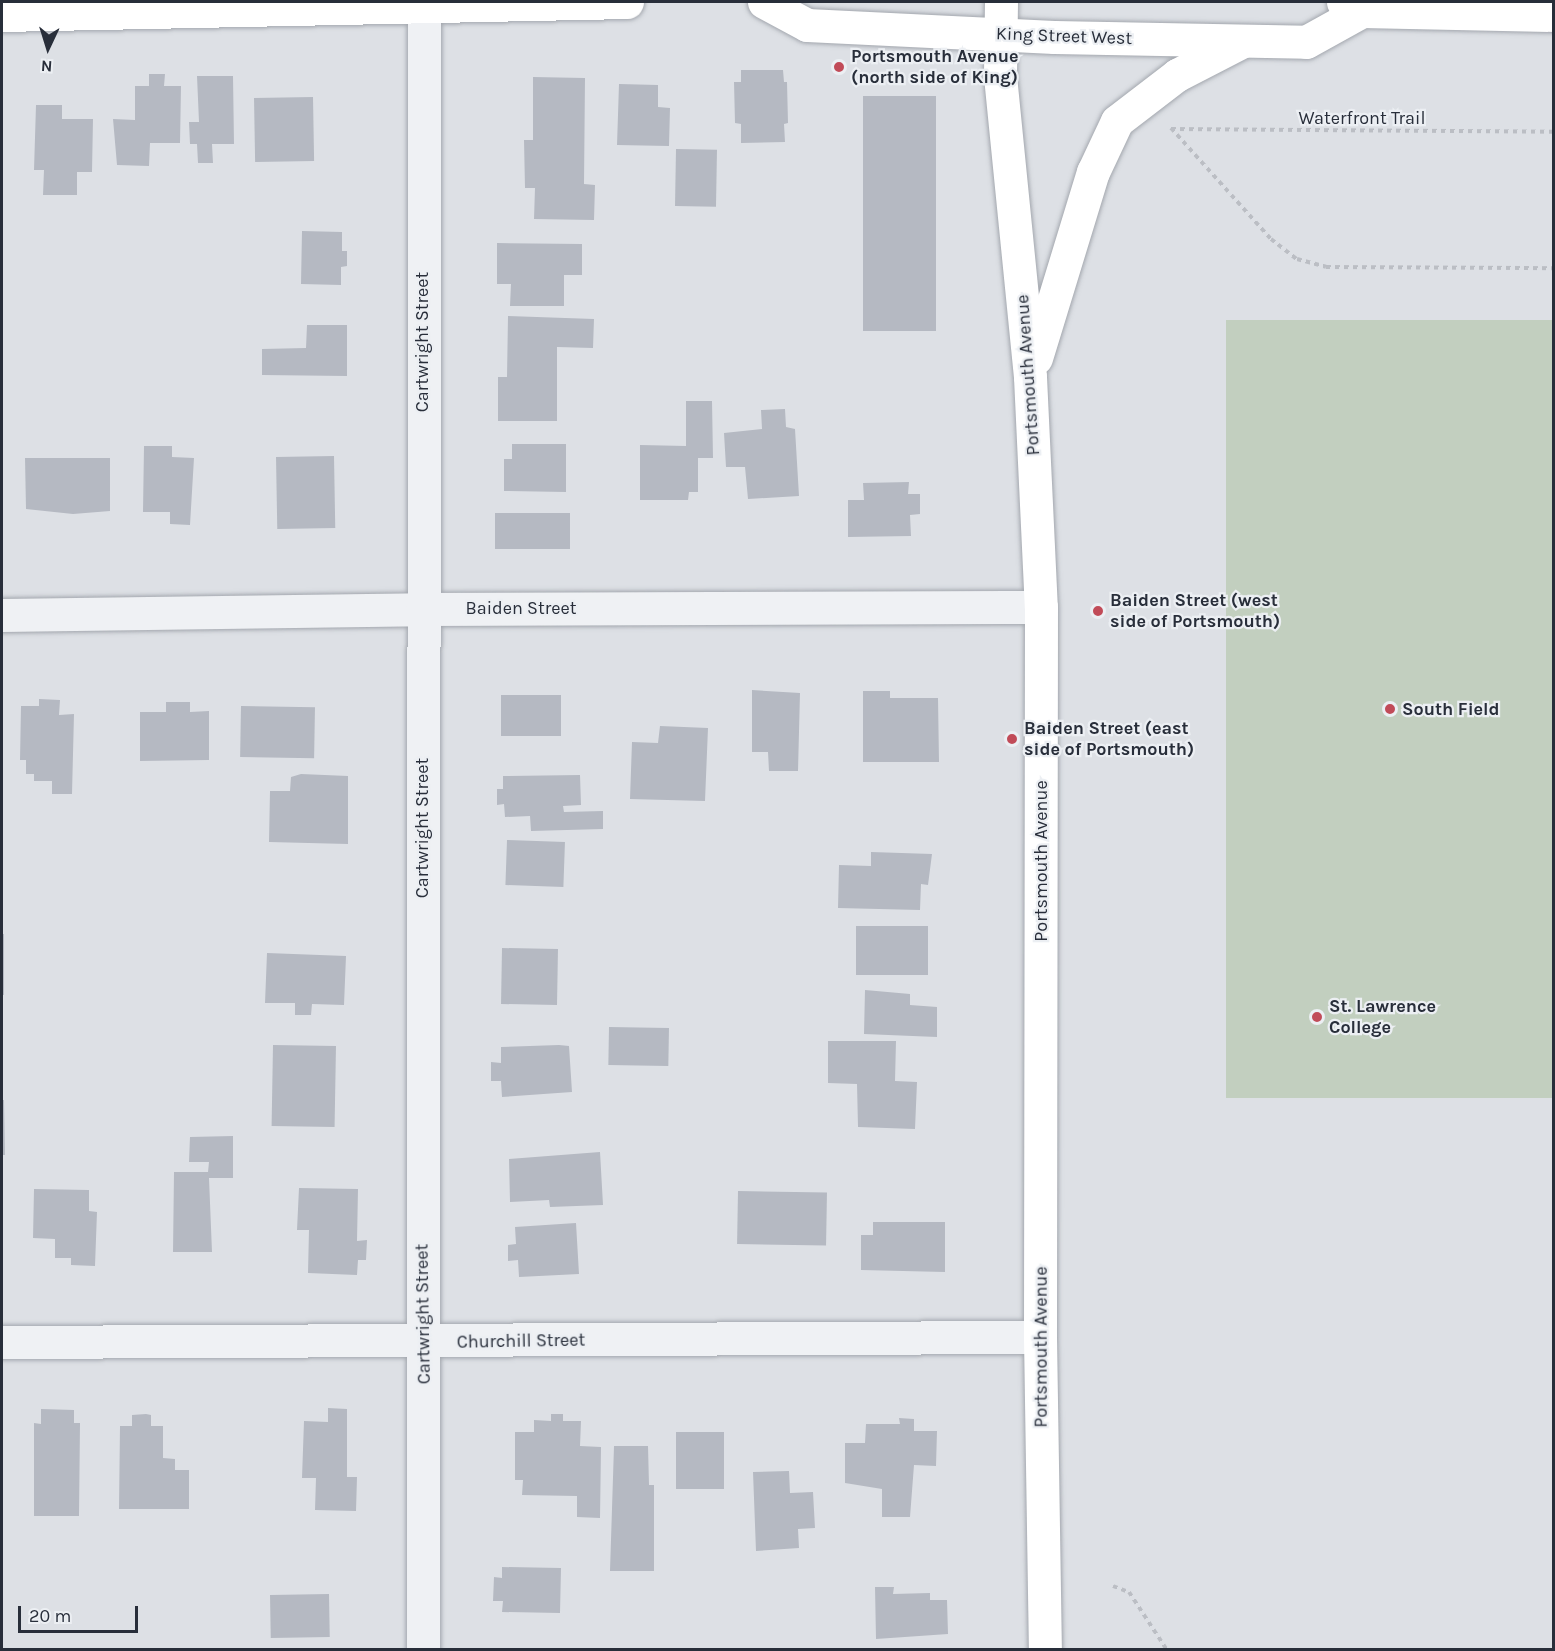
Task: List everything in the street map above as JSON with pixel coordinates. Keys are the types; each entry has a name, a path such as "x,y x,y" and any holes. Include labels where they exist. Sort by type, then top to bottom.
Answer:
{"main road":[{"path":"2,15 627,2"},
{"name":"King Street West","path":"764,2 807,25 1001,34 1306,42 1353,6 1554,15"},
{"name":"Portsmouth Avenue","path":"1001,2 1000,76 1030,377 1041,607 1040,1337 1045,1650"},
{"path":"1030,377 1093,172 1117,121 1177,75 1243,40"}],"street":[{"name":"Cartwright Street","path":"423,1650 424,6"},
{"name":"Baiden Street","path":"2,615 422,609 1041,607"},
{"name":"Churchill Street","path":"2,1342 423,1342 1040,1337"}],"path":[{"name":"Waterfront Trail","path":"1554,132 1170,129 1271,238 1297,259 1326,267 1554,268"},
{"path":"1113,1586 1129,1592 1167,1650"}],"green space":[{"name":"South Field","path":"1226,320 1553,320 1553,1098 1226,1098"}],"building":[{"path":"741,70 783,70 784,82 787,82 788,123 784,124 785,142 741,143 741,124 735,123 734,82 741,82"},
{"path":"149,74 165,74 164,86 181,86 180,143 150,143 149,166 117,165 113,119 135,120 135,86 149,86"},
{"path":"197,76 233,76 234,144 212,144 213,163 198,163 197,144 190,144 189,122 199,122"},
{"path":"533,77 585,78 584,184 595,185 594,220 534,219 535,188 525,188 524,140 533,140"},
{"path":"619,84 658,85 658,107 670,108 669,146 617,145"},
{"path":"863,96 936,96 936,331 863,331"},
{"path":"313,97 314,161 255,162 254,98"},
{"path":"36,105 62,105 62,119 93,119 92,172 77,172 77,195 43,195 44,170 34,170"},
{"path":"676,149 717,150 716,207 675,206"},
{"path":"302,231 342,232 342,251 347,251 347,266 341,267 341,285 301,284"},
{"path":"497,243 582,244 582,275 564,275 564,306 510,306 511,284 497,284"},
{"path":"508,316 594,319 593,348 557,347 557,421 498,421 498,377 507,377"},
{"path":"307,325 347,325 347,376 262,375 262,349 306,348"},
{"path":"686,401 712,401 713,458 698,458 698,492 689,492 688,500 640,500 640,445 686,446"},
{"path":"785,409 786,427 795,429 799,496 748,499 745,467 726,467 724,433 762,429 761,410"},
{"path":"512,444 566,444 566,492 504,491 504,459 512,459"},
{"path":"144,446 172,446 172,457 194,458 190,525 170,524 170,512 143,512"},
{"path":"334,456 335,528 277,529 276,457"},
{"path":"25,458 110,458 110,511 73,514 26,509"},
{"path":"909,482 908,494 920,494 920,514 910,515 911,536 848,537 848,500 864,500 863,483"},
{"path":"495,513 570,513 570,549 495,549"},
{"path":"752,690 800,693 798,771 769,771 768,752 752,752"},
{"path":"863,691 890,691 890,698 938,698 939,762 863,762"},
{"path":"501,695 561,695 561,736 501,736"},
{"path":"39,699 60,700 59,715 74,714 72,794 52,794 52,781 34,781 34,774 26,774 26,760 20,760 21,706 39,706"},
{"path":"166,702 190,702 190,712 209,711 209,760 140,761 140,712 166,712"},
{"path":"241,706 315,707 314,758 240,757"},
{"path":"660,726 708,728 705,801 630,799 632,742 658,743"},
{"path":"301,774 348,776 348,844 269,842 270,791 290,791 291,777"},
{"path":"580,775 581,805 563,806 564,812 603,811 603,829 531,831 530,816 505,817 504,804 497,805 497,789 503,789 503,776"},
{"path":"507,840 565,842 563,887 505,885"},
{"path":"871,852 932,854 928,885 921,884 920,910 838,908 839,865 871,866"},
{"path":"856,926 928,926 928,975 856,975"},
{"path":"2,934 4,934 4,995 2,995"},
{"path":"502,948 558,949 557,1005 501,1004"},
{"path":"267,953 346,956 344,1005 312,1004 311,1015 295,1015 295,1003 265,1003"},
{"path":"865,990 910,994 910,1005 937,1007 937,1037 864,1034"},
{"path":"609,1027 669,1028 668,1066 608,1065"},
{"path":"828,1041 896,1041 895,1081 917,1082 915,1129 858,1127 857,1084 828,1083"},
{"path":"273,1045 336,1046 335,1127 272,1126"},
{"path":"569,1046 572,1092 502,1097 501,1081 491,1081 491,1062 501,1063 501,1047"},
{"path":"2,1100 4,1100 5,1155 2,1155"},
{"path":"233,1136 233,1178 209,1178 212,1252 173,1252 174,1172 208,1172 209,1162 189,1162 190,1137"},
{"path":"600,1152 603,1205 550,1207 549,1200 510,1202 509,1159"},
{"path":"299,1188 358,1189 357,1241 367,1240 366,1260 358,1260 357,1275 308,1273 309,1230 297,1230"},
{"path":"34,1189 89,1190 89,1211 97,1212 95,1266 71,1265 71,1258 55,1258 55,1239 33,1238"},
{"path":"738,1191 827,1193 826,1246 737,1244"},
{"path":"873,1222 945,1222 945,1272 861,1270 861,1235 873,1235"},
{"path":"576,1223 579,1274 519,1277 518,1260 508,1261 508,1245 516,1244 515,1227"},
{"path":"328,1408 347,1409 347,1477 357,1477 356,1511 315,1510 316,1478 302,1478 304,1421 328,1422"},
{"path":"41,1409 74,1410 74,1423 80,1423 79,1516 34,1516 34,1423 41,1424"},
{"path":"551,1414 563,1414 563,1421 581,1421 580,1446 601,1447 600,1518 577,1517 577,1496 522,1495 523,1480 515,1480 515,1432 534,1432 534,1420 551,1421"},
{"path":"132,1415 151,1415 151,1426 163,1426 163,1458 175,1459 175,1470 189,1470 189,1509 119,1509 120,1426 132,1426"},
{"path":"899,1418 914,1419 914,1431 937,1431 936,1466 914,1465 910,1517 882,1517 882,1489 845,1483 845,1443 865,1443 866,1424 900,1424"},
{"path":"676,1432 724,1432 724,1489 676,1489"},
{"path":"614,1446 648,1446 649,1485 654,1485 654,1571 610,1571"},
{"path":"789,1471 790,1493 813,1492 815,1528 798,1529 799,1548 756,1551 753,1472"},
{"path":"502,1567 561,1568 560,1613 502,1612 503,1601 493,1601 494,1577 502,1578"},
{"path":"875,1587 894,1587 893,1594 930,1593 930,1600 947,1600 948,1634 876,1639"},
{"path":"329,1594 330,1637 271,1638 270,1595"}],"place":[{"name":"Portsmouth Avenue (north side of King)","path":"839,67"},
{"name":"Baiden Street (west side of Portsmouth)","path":"1098,611"},
{"name":"South Field","path":"1390,709"},
{"name":"Baiden Street (east side of Portsmouth)","path":"1012,739"},
{"name":"St. Lawrence College","path":"1317,1017"}]}
